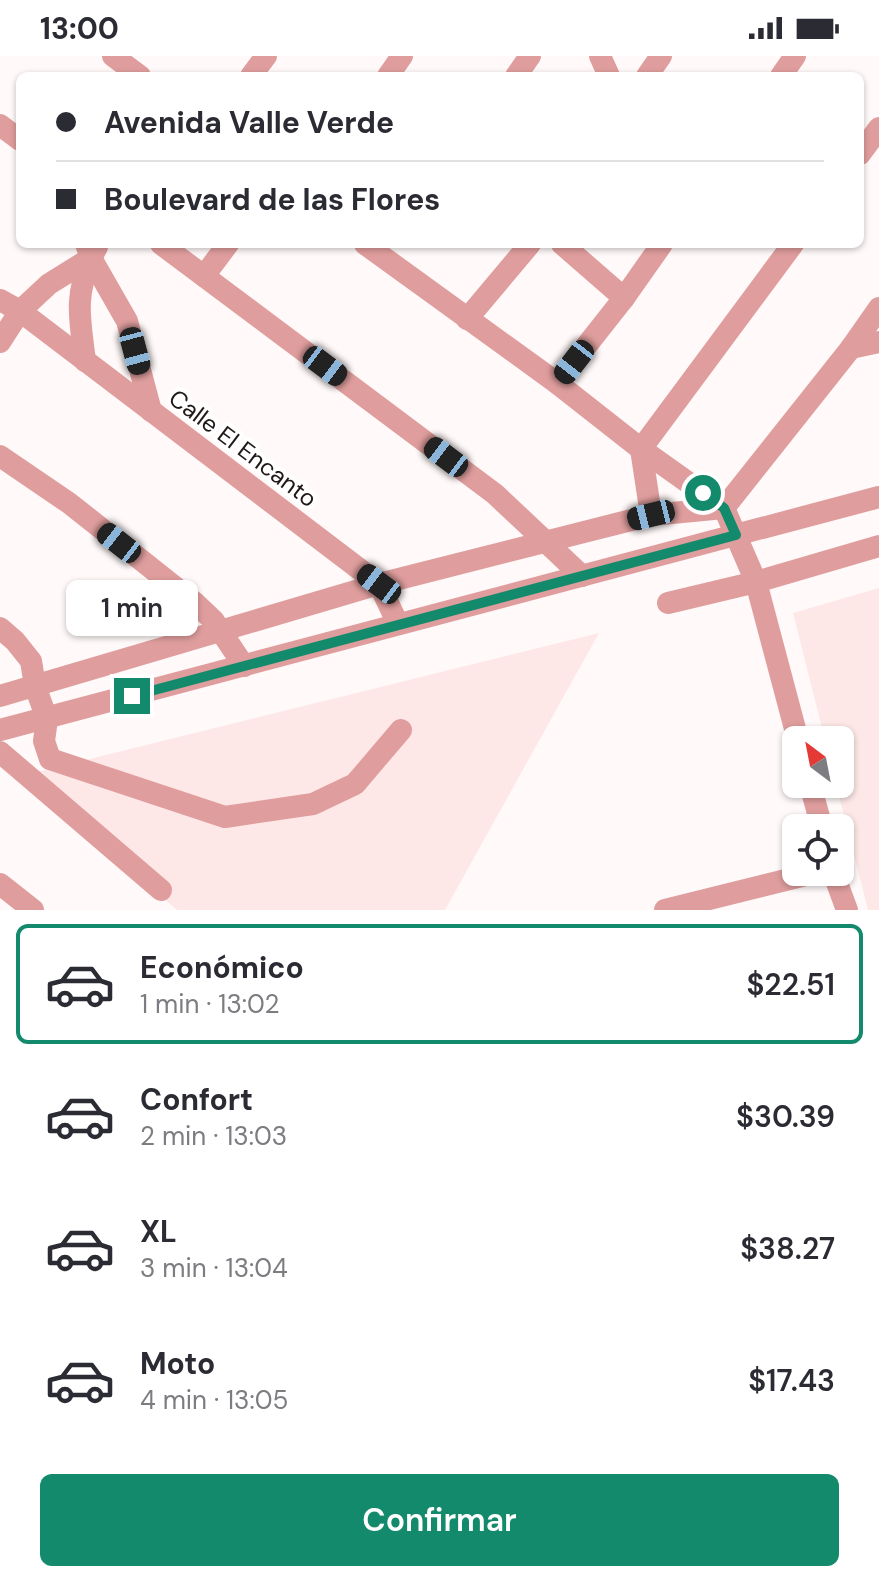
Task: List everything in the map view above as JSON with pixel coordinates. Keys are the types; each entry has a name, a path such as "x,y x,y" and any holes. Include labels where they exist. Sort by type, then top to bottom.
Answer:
{"street":[{"path":"864,149 879,128"},
{"path":"166,248 495,494 582,576"},
{"path":"204,276 225,248"},
{"path":"381,248 467,319 724,508 756,582 794,726"},
{"path":"467,319 527,248"},
{"path":"567,248 624,298"},
{"path":"557,383 659,248"},
{"path":"651,515 641,449 790,248"},
{"path":"0,342 20,311 92,249"},
{"path":"85,361 78,306 92,249"},
{"path":"92,249 127,321 151,411"},
{"name":"Calle El Encanto","path":"0,300 20,311 379,584 398,624"},
{"path":"0,696 379,584 651,515 724,508 879,308"},
{"path":"851,348 879,342"},
{"path":"0,456 69,503 194,602 222,631 244,666"},
{"path":"0,730 868,500 879,518"},
{"path":"668,603 756,582 879,546"},
{"path":"0,628 31,661 35,686 47,719 44,741 50,759 225,817 313,804 355,784 401,730"},
{"path":"0,752 161,890"},
{"path":"665,910 782,881"},
{"path":"0,884 33,910"},
{"path":"838,886 847,910"}],"shaded area":[{"path":"879,588 879,910 868,910 854,855 854,814 844,814 840,798 854,798 854,726 821,726 793,613"},
{"path":"599,633 445,910 177,910 21,776"}],"route":[{"path":"132,696 736,535 724,508 703,493"}]}
